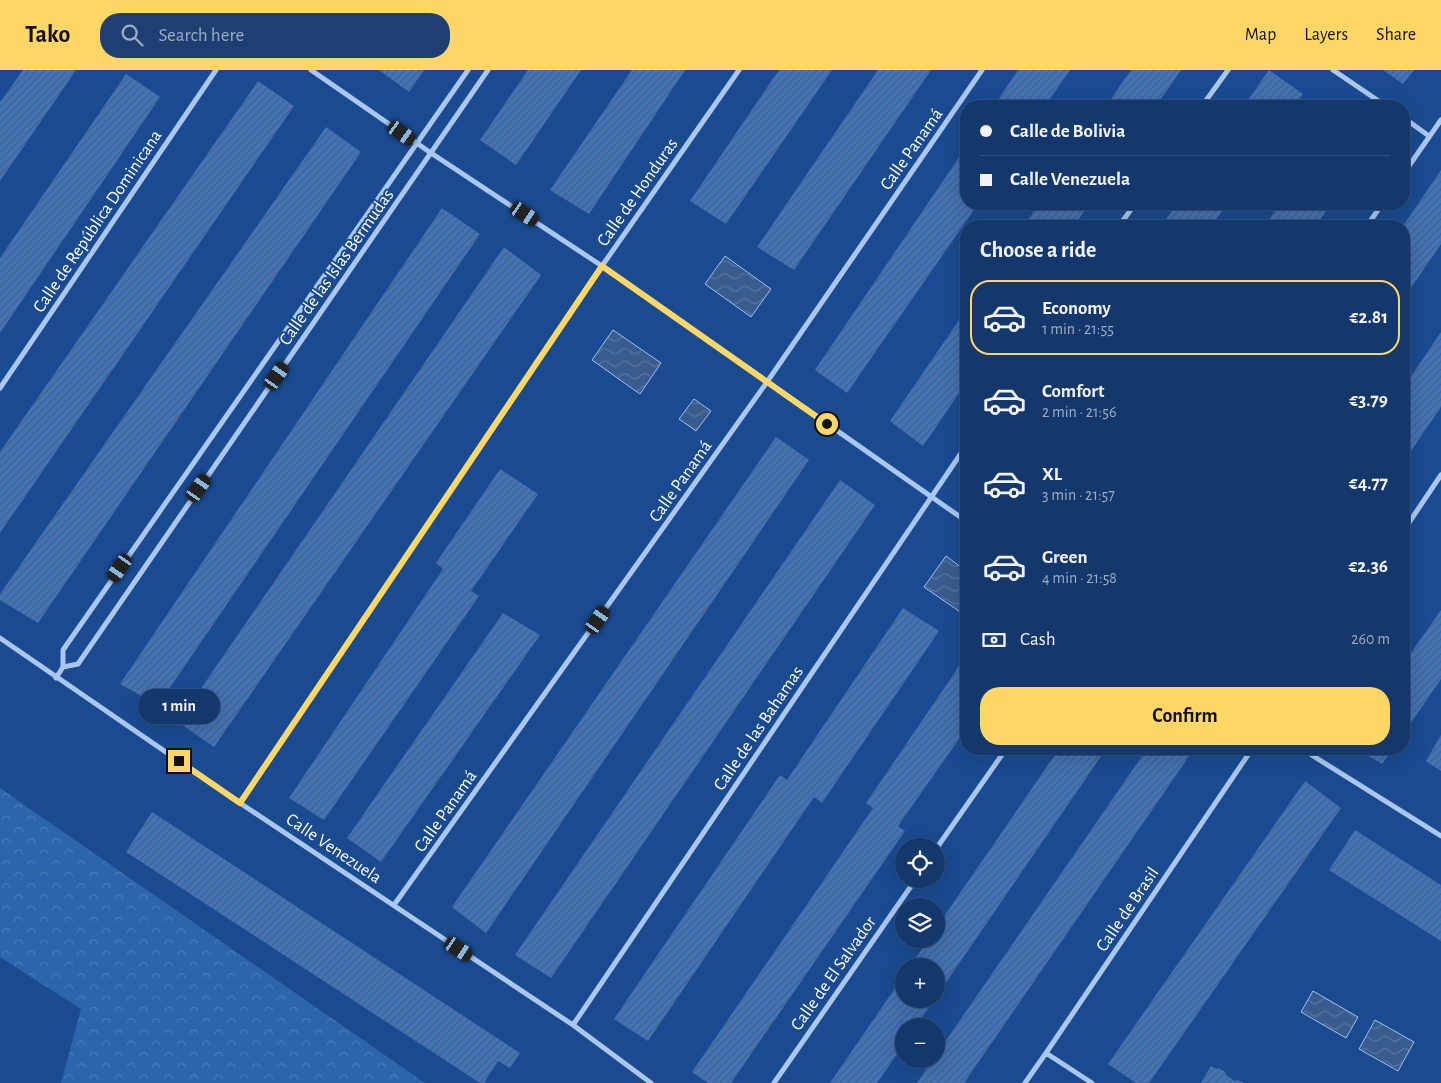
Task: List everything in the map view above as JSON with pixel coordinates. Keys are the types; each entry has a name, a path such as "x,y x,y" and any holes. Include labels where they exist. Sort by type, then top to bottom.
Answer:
{"street":[{"name":"Calle de República Dominicana","path":"0,388 216,70"},
{"path":"311,70 602,266 960,517"},
{"name":"Calle de las Islas Bermudas","path":"56,678 63,667 63,650 468,70"},
{"name":"Calle de las Islas Bermudas","path":"63,667 78,664 488,70"},
{"name":"Calle de Honduras","path":"240,803 602,266 739,70"},
{"name":"Calle Panamá","path":"961,100 982,70"},
{"path":"1206,100 1228,70"},
{"path":"1333,70 1377,100"},
{"name":"Calle Panamá","path":"394,905 767,382 960,102"},
{"path":"1410,164 1441,120"},
{"path":"1410,122 1429,136"},
{"name":"Calle de las Bahamas","path":"573,1025 960,455"},
{"path":"1410,521 1441,475"},
{"name":"Calle Venezuela","path":"0,638 240,803 573,1025 651,1083"},
{"path":"944,838 1002,755"},
{"name":"Calle de Brasil","path":"1025,1083 1248,755"},
{"path":"1312,755 1441,836"},
{"name":"Calle de El Salvador","path":"774,1083 910,888"},
{"path":"1046,1053 1092,1083"}],"green space":[{"path":"0,788 425,1083 61,1083 81,1009 0,957"}],"water":[{"path":"725,256 771,289 751,317 705,284"},
{"path":"613,330 661,363 640,394 592,360"},
{"path":"694,399 711,411 696,431 679,419"},
{"path":"946,556 960,566 960,612 924,587"},
{"path":"1313,991 1358,1017 1346,1038 1301,1012"},
{"path":"1375,1020 1414,1042 1398,1071 1359,1049"}],"building":[{"path":"23,70 76,70 0,181 0,102"},
{"path":"379,70 424,70 409,92"},
{"path":"528,70 581,70 516,165 480,140"},
{"path":"632,70 685,70 589,214 550,190"},
{"path":"779,70 832,70 726,224 690,201"},
{"path":"878,70 931,70 794,270 757,247"},
{"path":"1018,70 1070,70 1049,100 998,100"},
{"path":"1131,70 1181,70 1160,100 1110,100"},
{"path":"1269,70 1303,94 1298,100 1248,100"},
{"path":"1383,70 1414,70 1403,84"},
{"path":"126,74 160,97 0,333 0,258"},
{"path":"258,81 294,106 0,533 0,452"},
{"path":"326,127 361,152 38,623 0,600 0,594"},
{"path":"960,156 960,210 974,210 967,220 960,220 960,230 847,393 815,370"},
{"path":"1441,170 1441,244 1410,289 1410,220 1407,220"},
{"path":"442,208 480,234 158,705 120,684"},
{"path":"1035,210 1085,210 1078,220 1028,220"},
{"path":"1173,210 1223,210 1216,220 1165,220"},
{"path":"1276,210 1327,210 1320,220 1268,220"},
{"path":"504,247 541,275 214,747 178,722"},
{"path":"960,319 960,392 923,446 890,421"},
{"path":"1441,332 1441,407 1410,452 1410,378"},
{"path":"776,437 809,460 486,933 452,907"},
{"path":"500,469 538,494 471,591 479,596 324,820 289,798 443,569 436,563"},
{"path":"840,480 875,505 551,978 515,955"},
{"path":"903,608 939,631 822,803 814,797 648,1041 614,1019 780,775 787,780"},
{"path":"1441,610 1441,679 1410,724 1410,654"},
{"path":"503,613 540,635 381,862 347,838"},
{"path":"960,665 960,738 898,826 905,831 900,838 895,838 895,845 731,1083 708,1083 692,1072 873,808 866,803"},
{"path":"1441,735 1441,771 1426,761"},
{"path":"1055,755 1102,755 945,984 945,958 916,958 923,948 945,948 945,915"},
{"path":"1143,755 1190,755 964,1083 917,1083 927,1068 945,1068 945,1042"},
{"path":"1367,755 1389,755 1382,764"},
{"path":"1305,781 1341,808 1149,1083 1136,1083 1108,1064"},
{"path":"152,812 520,1053 510,1068 498,1061 484,1083 480,1083 126,852"},
{"path":"1355,830 1441,885 1441,941 1329,870"},
{"path":"895,988 895,1008 929,1008 922,1018 895,1018 895,1057 877,1083 830,1083"},
{"path":"1211,1066 1219,1068 1235,1081 1238,1080 1244,1083 1201,1083"}],"route":[{"path":"179,761 240,803 602,266 827,424"}]}
